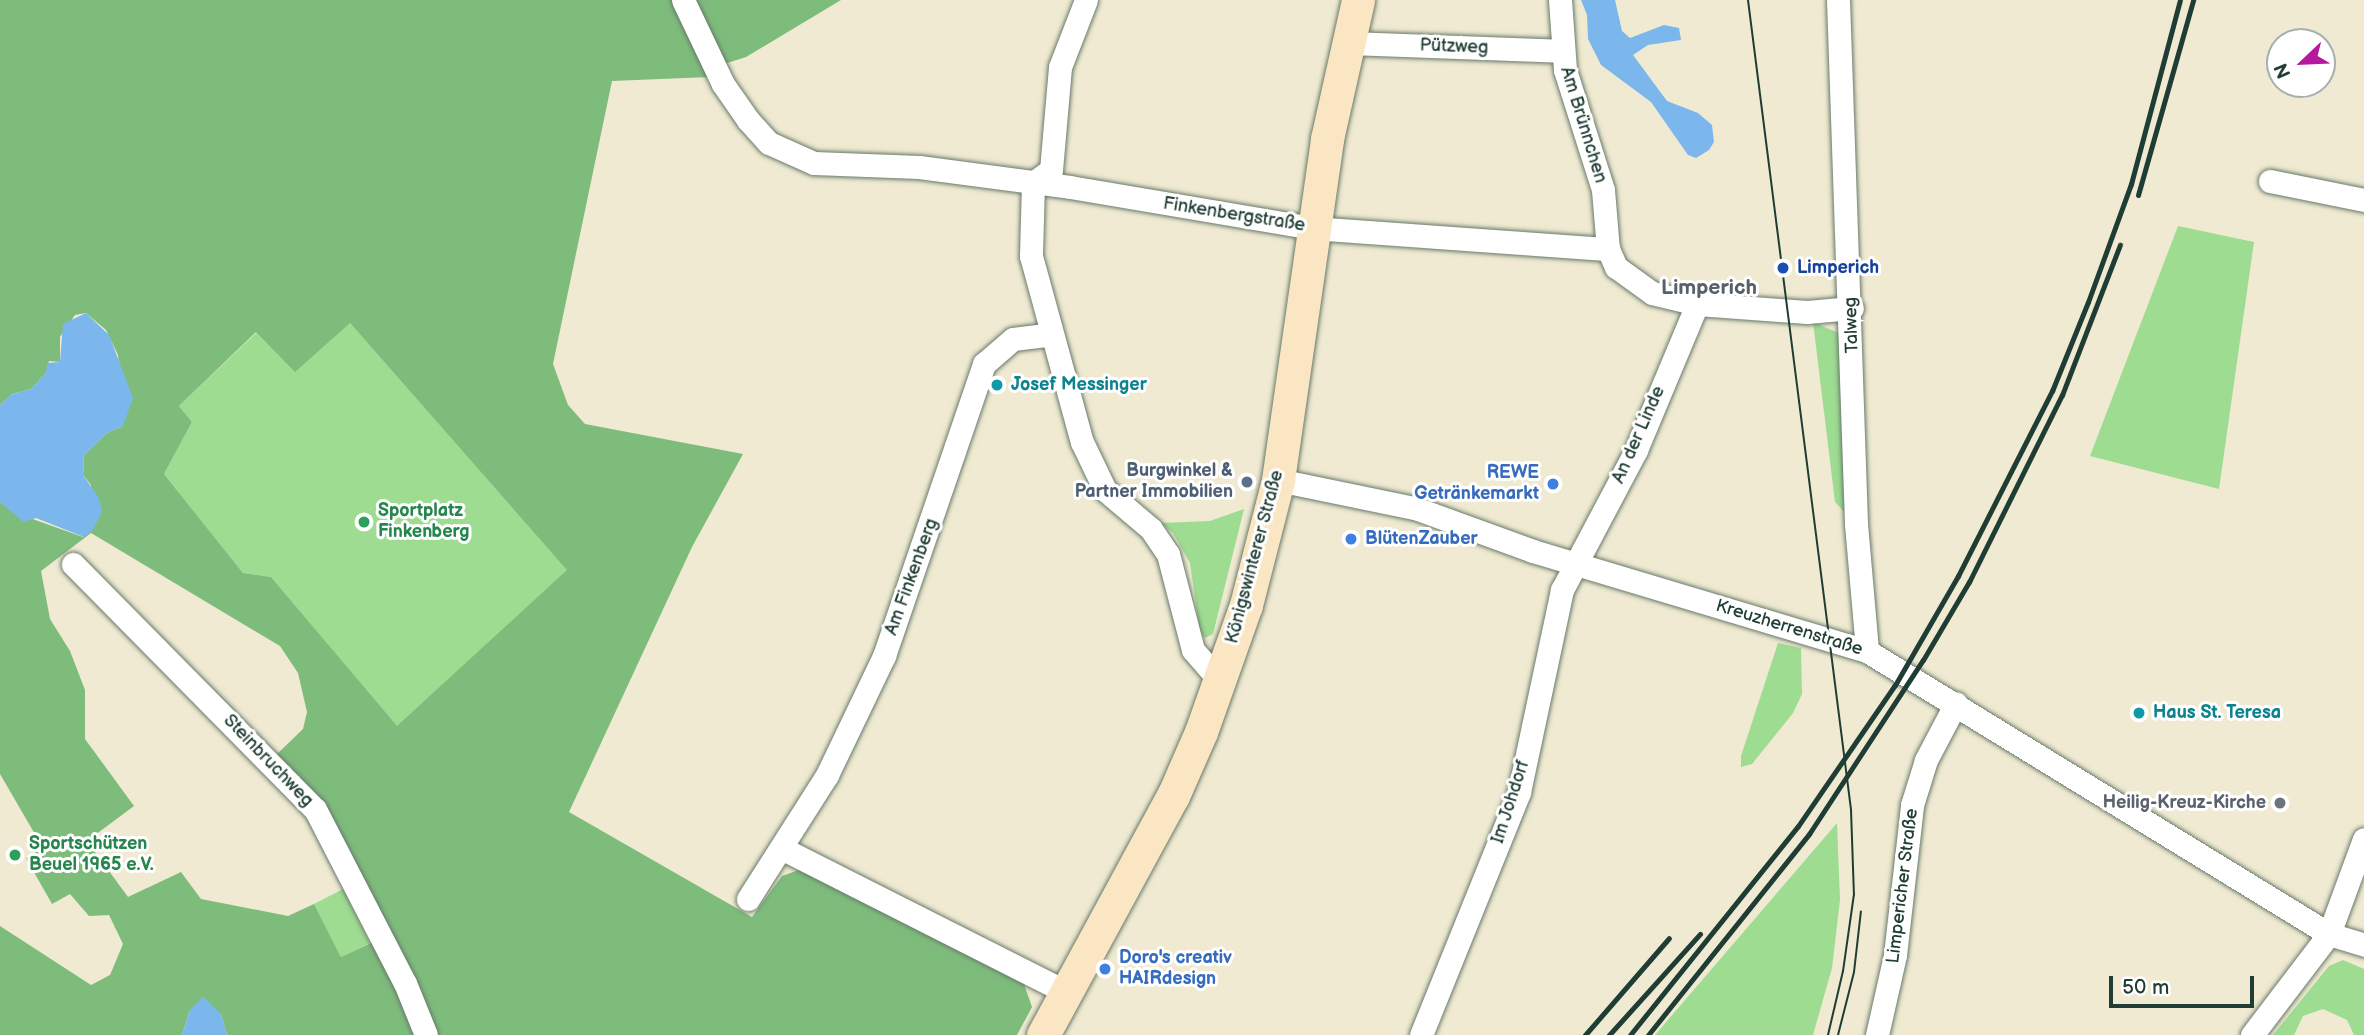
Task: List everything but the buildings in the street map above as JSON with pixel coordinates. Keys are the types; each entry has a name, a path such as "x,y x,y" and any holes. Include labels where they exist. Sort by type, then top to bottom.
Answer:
{"main road":[{"name":"Königswinterer Straße","path":"1043,1035 1173,796 1220,681 1246,606 1278,480 1313,228 1347,43 1358,0"}],"street":[{"name":"Finkenbergstraße","path":"683,0 723,84 748,120 769,143 814,163 919,167 1313,228 1608,249"},
{"path":"1086,0 1060,67 1051,170 1033,183 1031,256 1082,442 1105,490 1151,529 1168,554 1194,650 1220,681"},
{"name":"Am Brünnchen","path":"1560,0 1562,51 1603,190 1608,249"},
{"name":"Talweg","path":"1838,0 1852,308 1856,524 1867,651"},
{"name":"Pützweg","path":"1347,43 1562,51"},
{"path":"2270,181 2364,200"},
{"path":"1608,249 1616,267 1637,285 1652,293 1697,304 1807,312 1852,308"},
{"name":"An der Linde","path":"1573,561 1636,450 1697,304"},
{"name":"Am Finkenberg","path":"748,899 783,849 827,775 884,656 984,364 1013,339 1052,334"},
{"name":"Kreuzherrenstraße","path":"1278,480 1415,508 1573,561 1867,651 1956,703 2329,934 2364,945"},
{"name":"Im Johdorf","path":"1420,1035 1519,792 1562,590 1573,561"},
{"name":"Steinbruchweg","path":"74,564 315,808 405,983 426,1035"},
{"name":"Limpericher Straße","path":"1877,1035 1895,956 1912,806 1926,760 1956,703"},
{"path":"2252,1035 2329,934 2364,839"},
{"path":"783,849 1066,992"}],"green space":[{"path":"0,0 841,0 746,57 724,64 710,77 612,81 553,364 568,405 585,424 743,454 692,547 569,812 752,917 782,876 799,870 1024,984 1032,1007 1017,1035 227,1035 221,1014 190,1010 182,1035 0,1035 0,926 91,985 110,975 123,944 109,915 89,916 70,894 52,904 26,858 43,848 0,774 0,502 13,512 83,537 91,485 83,475 84,455 107,433 123,426 118,355 106,330 86,313 75,315 60,337 60,362 49,361 46,373 31,389 12,394 0,405","holes":["350,323 567,570 397,726 271,577 243,573 164,474 192,422 179,406 256,332 295,372","91,533 280,646 298,673 307,712 303,729 274,757 373,942 341,957 314,904 288,916 201,899 181,872 128,897 87,841 134,806 85,739 85,690 70,651 50,619 41,571"]},
{"path":"2178,226 2254,242 2219,489 2090,456"},
{"path":"1813,322 1841,334 1851,519 1835,502"},
{"name":"Sportplatz Finkenberg","path":"350,323 568,570 397,727 271,577 243,573 164,474 192,422 179,406 257,332"},
{"path":"1244,509 1213,634 1205,638 1200,632 1190,563 1173,533 1161,523 1210,521"},
{"path":"1778,643 1801,648 1802,694 1793,713 1752,764 1741,767 1741,756"},
{"path":"1837,823 1840,900 1832,968 1813,1035 1655,1035"},
{"path":"343,889 370,943 341,957 314,904"},
{"path":"2343,960 2364,969 2364,1035 2354,1035 2347,1020 2323,1009 2303,1016 2294,1035 2273,1035 2329,966"}],"water":[{"path":"1581,0 1615,0 1622,31 1630,38 1664,25 1679,28 1681,40 1648,45 1633,55 1667,101 1698,113 1712,125 1714,142 1709,150 1696,158 1688,155 1651,102 1601,65 1588,39 1587,15"},
{"path":"86,313 109,335 133,398 123,426 107,433 84,455 83,475 99,498 102,512 92,531 84,537 36,518 23,522 0,502 0,405 12,394 31,389 46,373 47,363 60,362 63,324"},
{"path":"203,997 221,1014 227,1035 182,1035 190,1010"}],"tram line":[{"path":"1748,0 1851,810 1854,894 1843,971 1828,1035"},
{"path":"1838,1035 1854,972 1861,911"}],"railway":[{"path":"1630,1035 1798,826 1895,685 1958,576 2052,391 2088,302 2131,184 2180,0"},
{"path":"2138,195 2193,0"},
{"path":"1648,1035 1809,834 1923,660 1969,582 2062,395 2120,245"},
{"path":"1609,1035 1700,934"},
{"path":"1585,1035 1669,938"}],"place":[{"name":"Limperich","path":"1783,268"},
{"name":"Josef Messinger","path":"997,385"},
{"name":"Burgwinkel & Partner Immobilien","path":"1247,482"},
{"name":"REWE Getränkemarkt","path":"1553,484"},
{"name":"Sportplatz Finkenberg","path":"364,522"},
{"name":"BlütenZauber","path":"1351,539"},
{"name":"Haus St. Teresa","path":"2139,713"},
{"name":"Heilig-Kreuz-Kirche","path":"2280,803"},
{"name":"Sportschützen Beuel 1965 e.V.","path":"15,855"},
{"name":"Doro's creativ HAIRdesign","path":"1105,969"}],"district":[{"name":"Limperich","path":"1709,288"}]}
